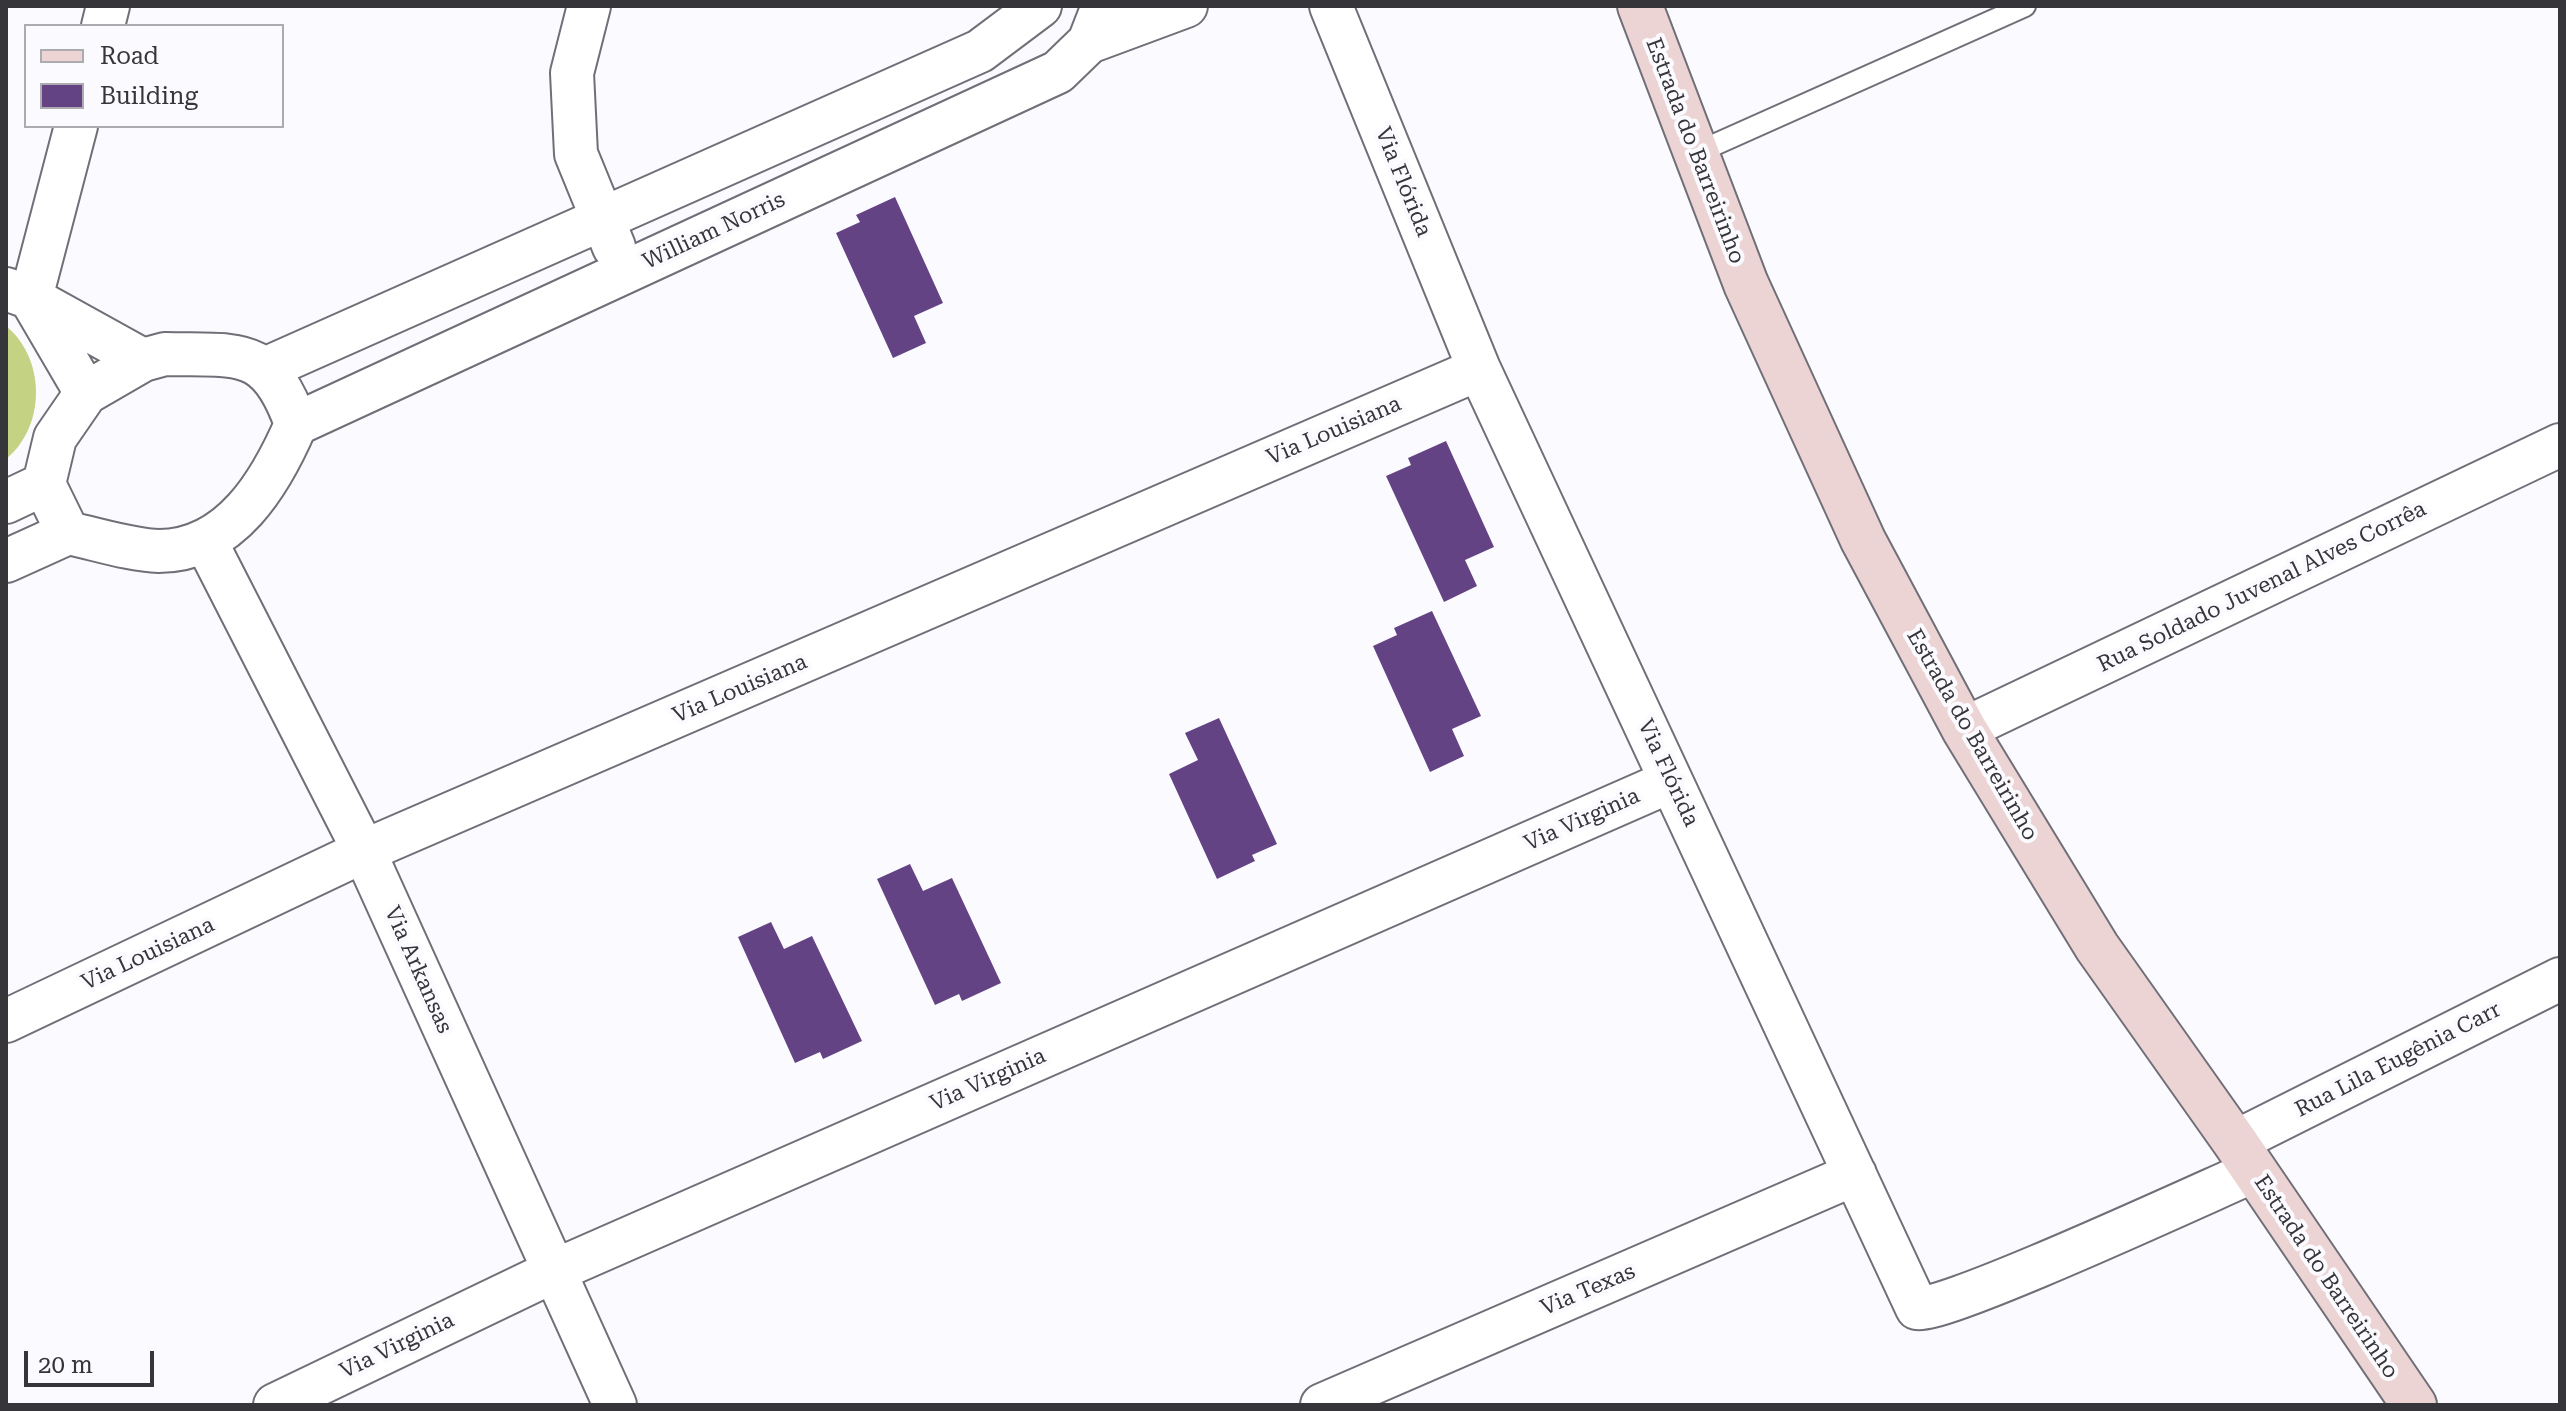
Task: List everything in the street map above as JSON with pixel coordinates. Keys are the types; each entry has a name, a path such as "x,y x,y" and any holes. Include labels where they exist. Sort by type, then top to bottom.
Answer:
{"main road":[{"name":"Estrada do Barreirinho","path":"1640,6 1746,284 1863,540 1964,729 2097,947 2414,1405"}],"street":[{"path":"589,6 572,73 576,154 601,222 626,271"},
{"path":"267,368 980,51 1040,6"},
{"path":"1096,24 1186,6"},
{"name":"Via Flórida","path":"1331,6 1479,369 1920,1309 1999,1281 2147,1218"},
{"name":"William Norris","path":"296,424 1058,72 1096,24"},
{"path":"18,294 75,128"},
{"path":"18,294 143,360"},
{"path":"18,294 86,393"},
{"path":"6,561 68,533 160,551 206,542 247,509 282,457 296,424 286,396 267,368 240,356 165,354 143,360 86,393 55,438 44,484 68,533"},
{"name":"Via Louisiana","path":"6,1021 364,851 1479,369"},
{"name":"Rua Soldado Juvenal Alves Corrêa","path":"1964,729 2560,445"},
{"path":"6,502 44,484"},
{"name":"Via Arkansas","path":"206,542 364,851 615,1405"},
{"name":"Via Virginia","path":"297,1399 554,1271 1671,781"},
{"name":"Rua Lila Eugênia Carr","path":"2147,1218 2244,1156 2560,979"},
{"name":"Via Texas","path":"1322,1405 1855,1174"}],"lane":[{"path":"1696,153 2025,6"}],"green space":[{"path":"6,326 28,356 36,392 28,429 6,459"}],"building":[{"path":"895,197 943,303 914,316 926,343 893,358 836,233 860,222 856,215"},
{"path":"1446,441 1494,547 1465,560 1477,586 1444,602 1386,476 1411,465 1408,458"},
{"path":"1432,611 1481,716 1452,729 1464,756 1430,772 1373,646 1397,635 1394,628"},
{"path":"1219,718 1277,844 1252,855 1255,861 1217,879 1169,774 1198,760 1185,733"},
{"path":"910,864 923,891 952,878 1001,983 962,1001 959,994 935,1005 877,879"},
{"path":"771,922 784,949 812,936 862,1041 823,1059 820,1052 795,1063 738,937"}]}
